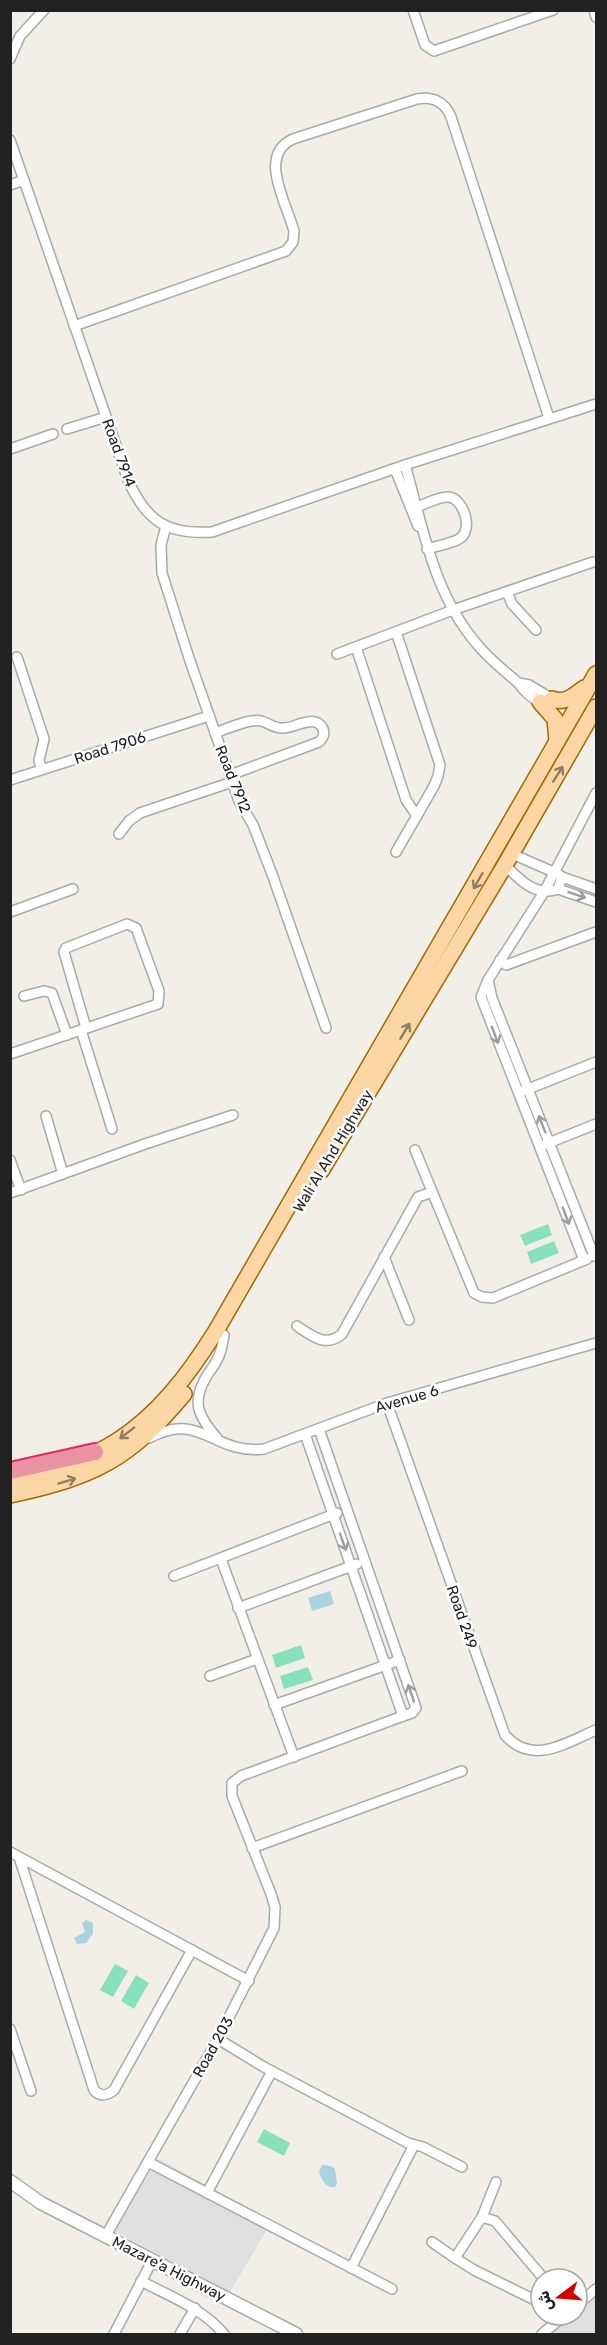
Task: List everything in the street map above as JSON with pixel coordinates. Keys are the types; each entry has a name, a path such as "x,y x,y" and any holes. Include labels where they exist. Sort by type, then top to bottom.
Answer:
{"highway":[{"path":"10,1471 95,1452"}],"main road":[{"path":"546,700 558,701 573,697 594,678"},
{"name":"Wali Al Ahd Highway","path":"10,1482 62,1466 114,1443 143,1421 169,1396 204,1349 594,678"},
{"path":"546,700 555,719 557,741"},
{"name":"Wali Al Ahd Highway","path":"10,1495 74,1479 101,1468 126,1452 150,1432 195,1381 590,719"},
{"path":"508,859 503,853 524,812 534,782"}],"street":[{"path":"11,54 20,36 44,10"},
{"path":"413,10 425,45 434,51 553,10"},
{"path":"594,10 597,16"},
{"path":"74,326 286,251 293,242 294,231 275,167 276,155 283,145 293,139 417,99 430,98 446,106 451,117 549,418"},
{"name":"Road 7914","path":"10,140 106,417 138,501 166,526 192,533 212,532 405,465 597,404"},
{"path":"10,185 24,180"},
{"path":"67,429 106,417"},
{"path":"10,449 53,434"},
{"path":"405,465 421,530"},
{"path":"395,469 421,530 438,579 453,610 482,650 519,683 532,686 546,700 572,716 590,719"},
{"path":"417,507 448,497 456,500 466,523 466,532 459,540 428,549"},
{"name":"Road 7912","path":"166,526 161,555 162,573 231,779 268,864 326,1028"},
{"path":"337,654 453,610 593,562"},
{"path":"507,592 510,601 536,630"},
{"path":"396,632 439,759 438,776 396,852"},
{"path":"356,647 404,794 417,816"},
{"path":"17,657 44,739 39,758 41,769"},
{"name":"Road 7906","path":"10,780 209,716"},
{"path":"120,834 129,821 140,813 313,745 322,739 323,730 315,722 285,729 258,720 215,733"},
{"path":"584,1260 482,1001 482,994 500,960 558,874 597,794"},
{"path":"508,859 597,889"},
{"path":"508,859 532,888 544,892 558,889 597,902"},
{"path":"558,874 558,889"},
{"path":"10,912 73,889"},
{"path":"10,1054 83,1029 158,1004 159,991 136,928 132,925 127,924 66,948 64,952 83,1029 112,1130"},
{"path":"500,960 506,965 597,932"},
{"path":"415,1150 471,1288 482,1297 494,1298 595,1256 492,998 488,980"},
{"path":"24,996 44,991 52,993 67,1035"},
{"path":"518,1093 597,1062"},
{"path":"10,1193 233,1115"},
{"path":"46,1116 63,1174"},
{"path":"539,1147 597,1124"},
{"path":"10,1160 21,1190"},
{"path":"297,1326 318,1340 336,1339 342,1334 418,1197 432,1192"},
{"path":"384,1257 409,1320"},
{"path":"220,1442 204,1424 197,1398 201,1385 220,1354 224,1335"},
{"name":"Avenue 6","path":"126,1452 159,1433 182,1427 249,1451 275,1446 387,1404 597,1343"},
{"name":"Road 249","path":"387,1404 506,1735 523,1749 538,1752 553,1749 597,1730"},
{"path":"305,1434 404,1716 412,1713 416,1708 320,1429"},
{"path":"10,1501 38,1489"},
{"path":"174,1576 347,1509"},
{"path":"220,1559 294,1757"},
{"path":"238,1608 364,1561"},
{"path":"210,1676 257,1659"},
{"path":"274,1705 400,1660"},
{"name":"Road 203","path":"105,2236 218,2039 273,1931 275,1907 232,1796 232,1784 241,1776 404,1716"},
{"path":"252,1848 462,1771"},
{"path":"15,1855 249,1981"},
{"path":"15,1855 94,2090 98,2094 105,2095 114,2090 192,1950"},
{"path":"10,2029 31,2091"},
{"path":"218,2039 272,2071 414,2145 423,2147 462,2167"},
{"path":"207,2193 272,2071"},
{"path":"351,2268 414,2145"},
{"path":"148,2162 392,2289"},
{"name":"Mazare'a Highway","path":"10,2181 41,2204"},
{"path":"455,2258 482,2217 496,2182"},
{"name":"Mazare'a Highway","path":"10,2188 296,2334"},
{"path":"482,2217 495,2221 534,2267"},
{"path":"432,2241 474,2270 529,2297"},
{"path":"114,2334 152,2261"},
{"path":"141,2281 195,2308 212,2320 224,2334"},
{"path":"180,2334 195,2308"}],"shaded area":[{"path":"159,2159 272,2221 230,2292 111,2229"},
{"path":"596,2295 596,2334 550,2334 558,2327 589,2327 589,2301"}],"green space":[{"path":"548,1224 552,1235 525,1246 520,1235"},
{"path":"554,1241 559,1253 531,1264 527,1252"},
{"path":"301,1645 305,1658 276,1668 272,1655"},
{"path":"308,1667 313,1680 284,1689 280,1676"},
{"path":"115,1964 128,1971 113,1997 100,1990"},
{"path":"136,1975 149,1983 134,2009 121,2001"},
{"path":"264,2129 290,2143 284,2156 257,2142"}],"water":[{"path":"330,1591 334,1604 312,1611 308,1598"},
{"path":"86,1920 93,1923 93,1934 86,1943 77,1944 74,1938 85,1932 82,1923"},
{"path":"322,2165 335,2169 337,2184 335,2187 327,2185 323,2180 319,2171"}]}
